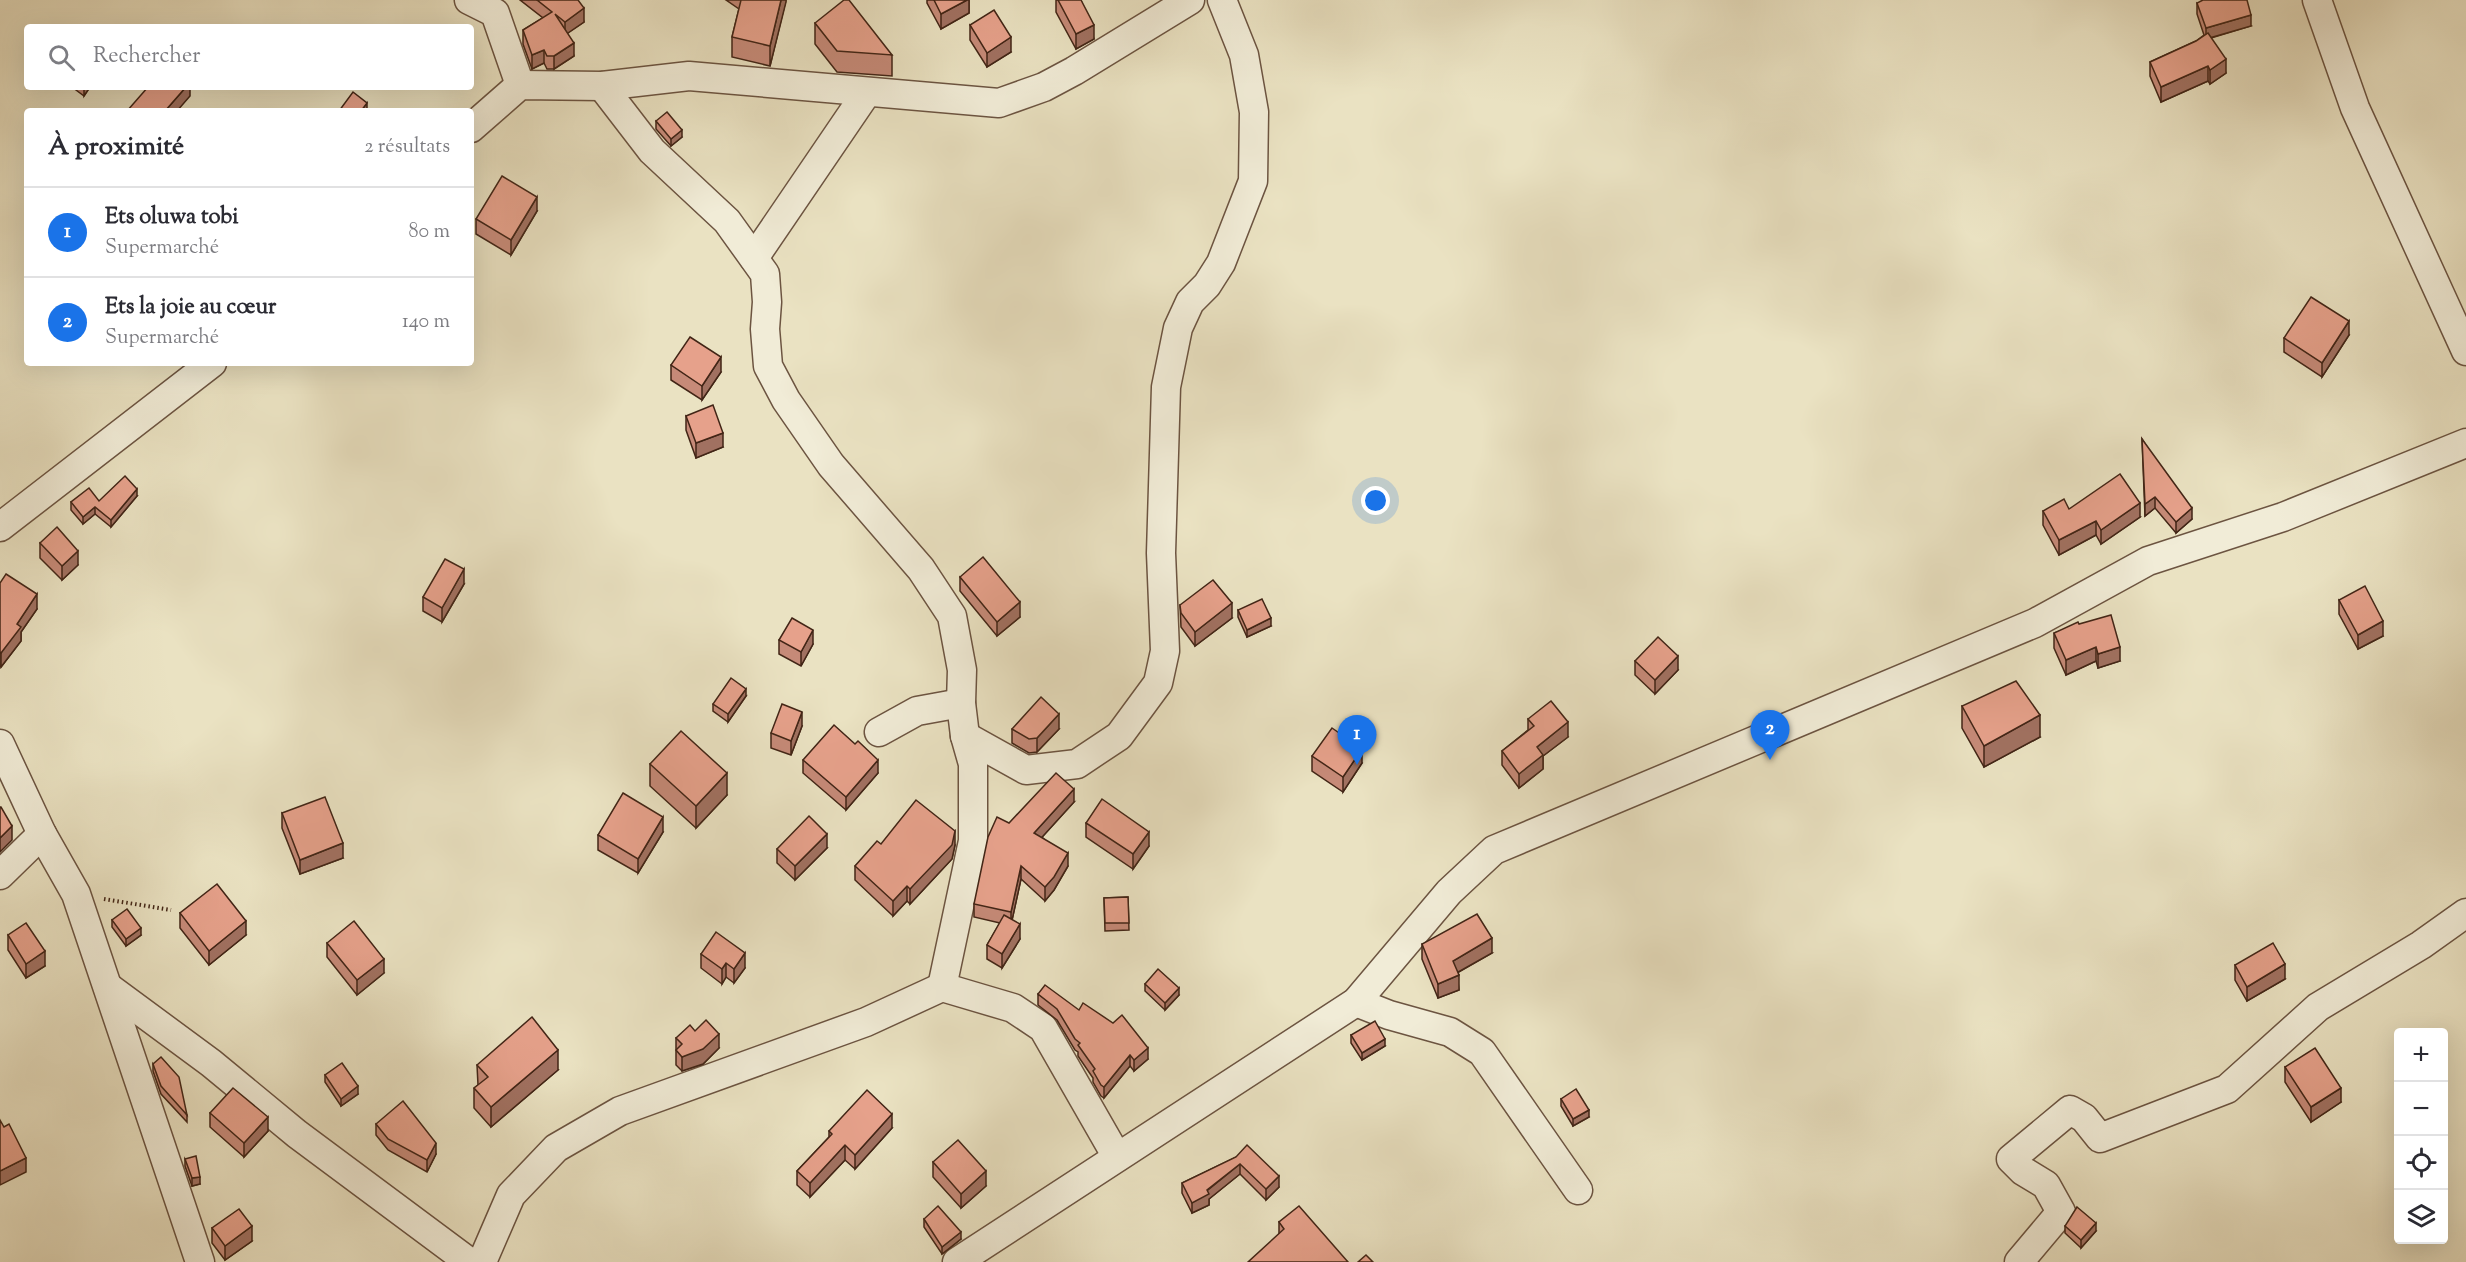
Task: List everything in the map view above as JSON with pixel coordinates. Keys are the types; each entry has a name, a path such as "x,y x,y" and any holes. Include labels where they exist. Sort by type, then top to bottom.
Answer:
{"street":[{"path":"470,0 495,13 520,85"},
{"path":"474,125 520,85 602,86 688,76 999,102 1044,87 1074,71 1190,0"},
{"path":"965,736 1026,770 1077,764 1119,736 1158,683 1165,651 1161,553 1166,387 1178,328 1190,302 1207,285 1221,263 1252,181 1254,112 1244,55 1222,0"},
{"path":"2317,0 2355,108 2466,351"},
{"path":"602,86 652,151 727,221 765,274 768,366 786,400 831,465 921,570 952,616 962,670 961,703 965,736 973,764 973,841 942,987"},
{"path":"754,258 867,92"},
{"path":"0,527 208,366"},
{"path":"957,1262 1356,1002 1449,892 1494,850 2035,622 2148,561 2283,517 2466,443"},
{"path":"879,732 917,711 961,703"},
{"path":"0,744 42,834 76,894 200,1262"},
{"path":"0,875 42,834"},
{"path":"2019,1262 2061,1212 2046,1185 2023,1171 2011,1159 2070,1110 2084,1118 2100,1138 2228,1089 2318,1007 2421,945 2466,913"},
{"path":"108,987 211,1063 297,1134 469,1262"},
{"path":"482,1262 511,1195 556,1148 620,1111 866,1022 942,987 1013,1008 1043,1029 1117,1157"},
{"path":"1356,1002 1389,1015 1450,1032 1482,1052 1578,1190"}],"path":[{"path":"76,894 171,910"}],"building":[{"path":"537,0 578,0 584,8 565,22 555,14 574,43 554,56 547,56 544,50 532,55 523,30 552,12"},
{"path":"741,0 781,0 770,46 732,37"},
{"path":"844,0 849,0 892,55 837,51 815,23"},
{"path":"934,0 967,0 941,14"},
{"path":"1058,0 1081,0 1094,25 1076,34"},
{"path":"2203,0 2247,0 2251,15 2206,28 2197,3"},
{"path":"994,10 1011,37 987,53 970,25"},
{"path":"2208,33 2226,59 2210,70 2208,66 2161,87 2150,62"},
{"path":"145,90 183,90 168,108 130,108"},
{"path":"353,92 367,103 363,108 341,108"},
{"path":"667,112 682,130 671,139 656,121"},
{"path":"502,176 537,197 511,240 476,219"},
{"path":"2311,297 2349,321 2322,363 2284,338"},
{"path":"690,337 721,357 702,386 671,365"},
{"path":"713,405 723,433 696,443 686,416"},
{"path":"2142,439 2192,508 2176,522 2155,497 2145,504"},
{"path":"2120,474 2140,503 2101,530 2096,521 2059,540 2043,511 2064,499 2069,509"},
{"path":"125,476 137,489 111,520 95,507 83,517 71,502 89,488 99,501"},
{"path":"57,527 78,551 62,566 40,543"},
{"path":"983,557 1020,602 997,622 960,577"},
{"path":"445,559 464,569 442,608 423,597"},
{"path":"6,574 37,594 17,624 21,627 1,653 0,583"},
{"path":"1213,580 1232,603 1195,632 1181,613 1180,605"},
{"path":"2365,586 2383,621 2358,635 2339,600"},
{"path":"1262,599 1271,618 1247,630 1238,610"},
{"path":"2111,615 2120,647 2098,654 2096,647 2066,660 2054,633 2078,622 2079,624"},
{"path":"792,618 813,630 801,652 779,640"},
{"path":"1658,637 1678,656 1655,680 1635,661"},
{"path":"731,678 746,689 728,714 713,704"},
{"path":"2016,681 2040,715 1984,746 1962,706"},
{"path":"1041,697 1059,714 1037,738 1029,739 1012,729"},
{"path":"1551,701 1568,722 1537,747 1543,755 1519,774 1502,751 1534,726 1528,719"},
{"path":"782,704 802,712 791,741 771,733"},
{"path":"834,725 855,744 858,741 878,760 846,797 803,760"},
{"path":"1332,728 1362,749 1343,777 1312,756"},
{"path":"681,731 727,773 696,806 650,764"},
{"path":"1056,773 1074,789 1034,833 1068,853 1054,877 1045,887 1021,866 1011,912 974,904 988,837 997,817 1009,823"},
{"path":"623,793 663,817 638,859 598,835"},
{"path":"325,797 343,843 300,860 282,813"},
{"path":"1102,799 1149,832 1133,854 1086,823"},
{"path":"916,800 955,831 952,845 910,889 907,886 893,901 855,866 877,841 881,844"},
{"path":"0,807 12,826 0,838"},
{"path":"809,816 827,834 795,866 777,849"},
{"path":"217,884 246,921 209,951 180,913"},
{"path":"1128,897 1129,923 1105,923 1104,898"},
{"path":"127,909 141,928 126,939 112,920"},
{"path":"1477,914 1492,938 1453,961 1459,975 1438,984 1422,944"},
{"path":"1004,915 1020,924 1002,954 987,945"},
{"path":"354,921 384,959 357,980 327,943"},
{"path":"26,923 45,951 26,964 8,935"},
{"path":"716,932 745,953 734,969 726,963 722,969 701,954"},
{"path":"2273,943 2285,964 2247,987 2235,965"},
{"path":"1158,969 1179,988 1165,1003 1145,984"},
{"path":"1045,985 1079,1010 1083,1003 1113,1023 1122,1015 1148,1048 1134,1060 1130,1055 1104,1087 1093,1071 1095,1069 1078,1045 1080,1043 1075,1039 1057,1009 1038,994"},
{"path":"532,1017 558,1050 491,1107 474,1088 488,1077 477,1065"},
{"path":"706,1020 719,1034 703,1049 682,1057 676,1050 682,1044 676,1038 690,1025 695,1031"},
{"path":"1375,1021 1385,1039 1362,1053 1351,1035"},
{"path":"2315,1048 2341,1088 2311,1107 2285,1067"},
{"path":"161,1057 179,1077 187,1115 161,1086 153,1064"},
{"path":"342,1063 358,1086 341,1099 325,1075"},
{"path":"233,1088 268,1117 244,1143 210,1113"},
{"path":"1576,1089 1589,1110 1573,1119 1561,1099"},
{"path":"867,1090 892,1114 855,1155 845,1145 810,1183 797,1171 832,1134 829,1131"},
{"path":"403,1101 436,1143 427,1160 388,1139 376,1124"},
{"path":"0,1120 4,1127 9,1124 26,1158 0,1171"},
{"path":"958,1140 986,1171 961,1194 933,1162"},
{"path":"1247,1145 1279,1176 1266,1189 1240,1164 1207,1190 1209,1194 1192,1203 1182,1183 1236,1157"},
{"path":"196,1156 200,1177 192,1178 185,1159"},
{"path":"938,1206 961,1232 942,1247 924,1219"},
{"path":"1299,1206 1348,1262 1248,1262 1284,1229 1279,1222"},
{"path":"2077,1207 2096,1223 2081,1240 2065,1226"},
{"path":"239,1209 252,1226 225,1246 212,1228"},
{"path":"1366,1255 1373,1262 1358,1262"}],"place":[{"name":"Ets la joie au cœur","path":"1770,760"},
{"name":"Ets oluwa tobi","path":"1357,765"}]}
